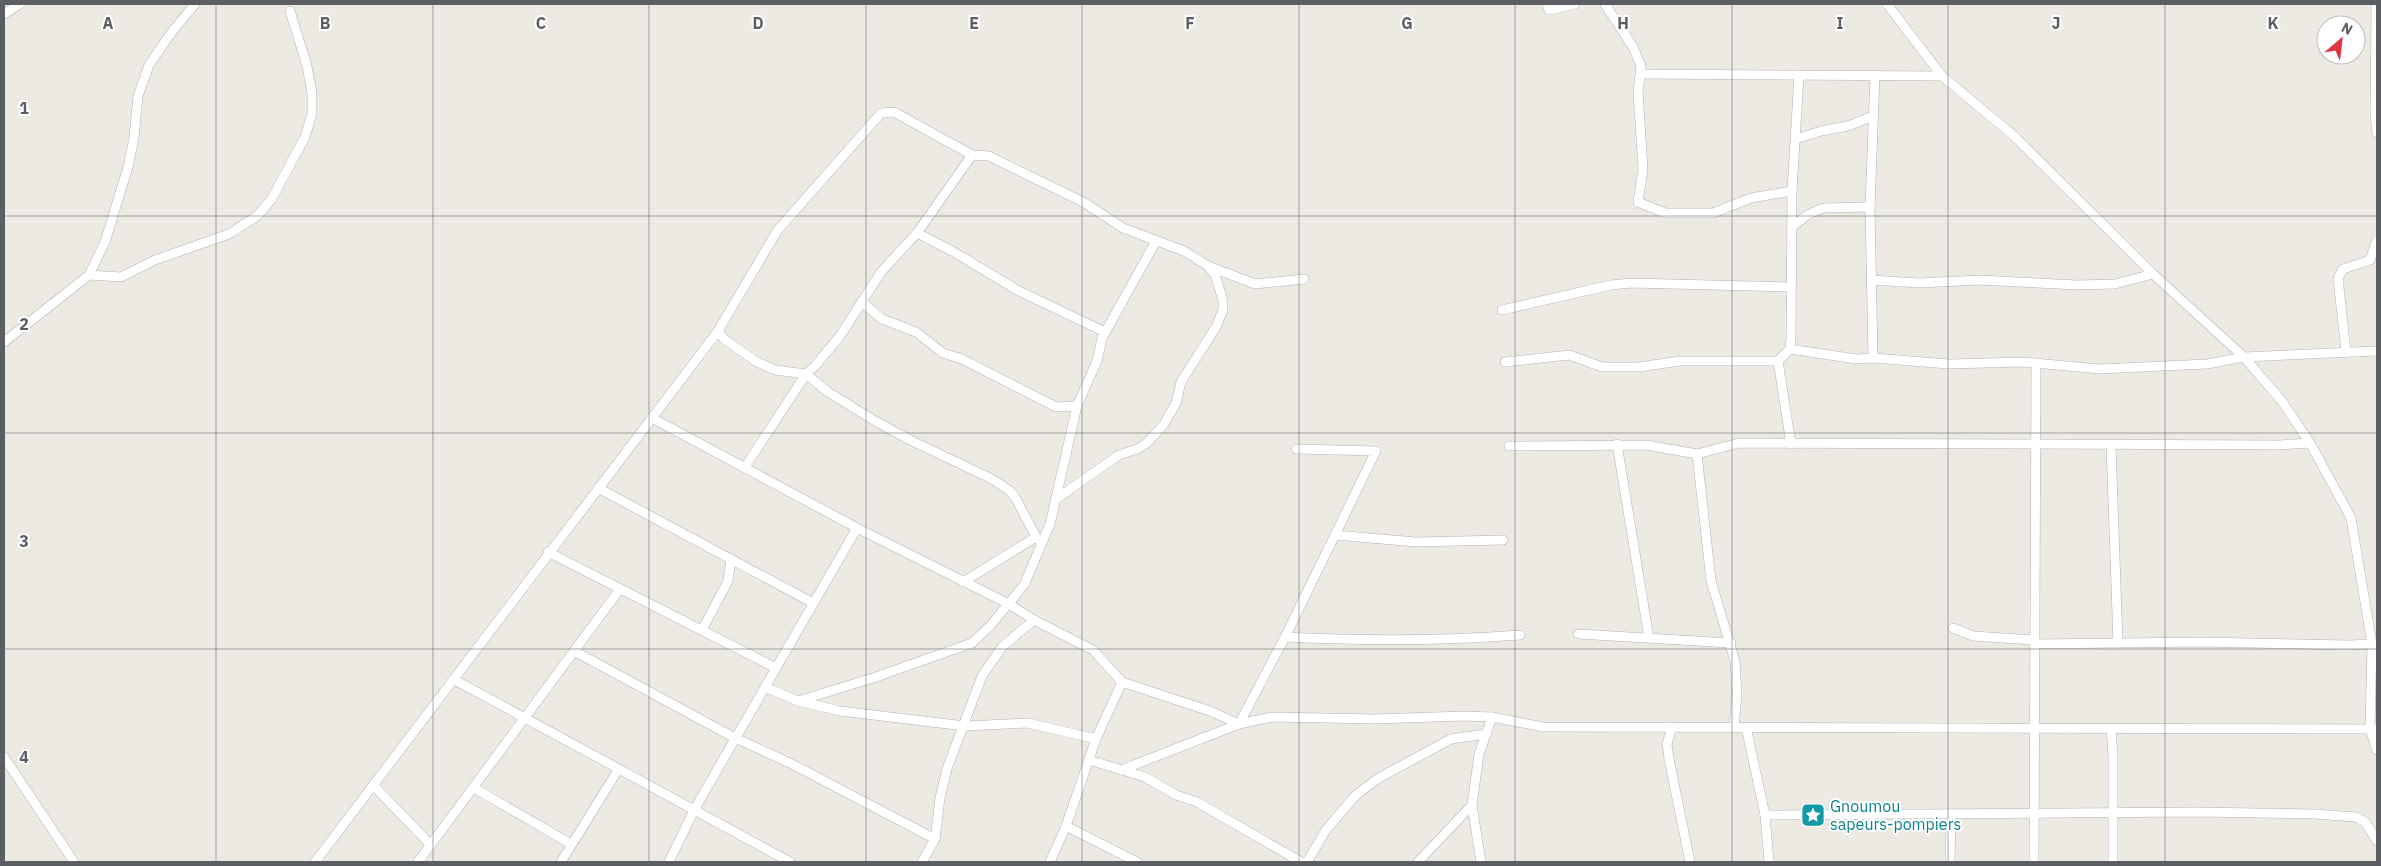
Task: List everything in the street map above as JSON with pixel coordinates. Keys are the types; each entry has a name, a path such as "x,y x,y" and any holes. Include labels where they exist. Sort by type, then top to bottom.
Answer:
{"street":[{"path":"4,14 20,4"},
{"path":"4,342 89,275 105,242 128,167 134,138 138,96 149,65 192,4"},
{"path":"1547,4 1549,10 1575,4"},
{"path":"1605,4 1640,59 1641,74 1638,92 1643,169 1638,202 1664,213 1713,213 1751,198 1792,191"},
{"path":"1887,4 1942,76 2014,136 2153,274 2244,357 2281,400 2310,443 2351,518 2372,644 2374,729 2377,750"},
{"path":"2376,4 2375,115 2377,133"},
{"path":"89,275 120,278 155,260 229,234 257,216 271,200 302,144 312,114 312,92 307,66 290,11"},
{"path":"1641,74 1942,76"},
{"path":"1505,362 1569,355 1602,368 1639,367 1680,361 1778,361 1790,349 1792,191 1798,75"},
{"path":"1872,358 1870,207 1875,75"},
{"path":"315,862 454,680 548,552 718,331 777,231 881,113 894,112 972,155 989,156 1085,203 1123,228 1184,251 1208,266 1255,284 1304,279"},
{"path":"1796,139 1820,131 1848,126 1873,116"},
{"path":"745,467 806,374 840,336 881,272 917,233 972,155"},
{"path":"1792,227 1807,214 1823,208 1870,207"},
{"path":"917,233 952,251 1017,290 1105,332"},
{"path":"2346,352 2338,278 2343,269 2374,260 2377,240"},
{"path":"798,701 882,675 972,642 1024,584 1039,540 1050,524 1077,406 1098,361 1100,346 1105,332 1156,241"},
{"path":"1056,500 1120,455 1147,443 1164,424 1176,404 1181,382 1216,327 1222,310 1223,300 1215,275 1208,266"},
{"path":"1871,280 1918,283 1979,280 2077,285 2115,284 2153,274"},
{"path":"1502,310 1611,285 1632,283 1792,287"},
{"path":"862,302 882,319 916,332 943,353 962,359 1056,407 1077,406"},
{"path":"718,331 724,339 758,362 775,370 806,374 828,392 875,421 990,478 1009,490 1015,496 1039,540"},
{"path":"1790,349 1839,357 1949,364 2036,363 2082,368 2136,369 2207,364 2244,357 2377,351"},
{"path":"1778,361 1790,444"},
{"path":"2034,862 2036,363"},
{"path":"652,418 857,528 1008,604 1034,620 1093,650 1122,682 1210,711 1239,724"},
{"path":"1509,446 1646,445 1697,454 1739,443 2278,445 2310,443"},
{"path":"1617,444 1649,638"},
{"path":"2111,445 2118,643"},
{"path":"1239,724 1285,637 1376,451 1296,450"},
{"path":"1697,454 1711,581 1731,643 1736,674 1734,727"},
{"path":"598,488 813,603"},
{"path":"668,862 694,810 857,528"},
{"path":"1334,535 1416,542 1503,540"},
{"path":"963,582 1039,540"},
{"path":"548,552 776,668"},
{"path":"702,630 728,580 731,559"},
{"path":"418,862 620,589"},
{"path":"922,862 935,839 942,788 947,770 965,726 982,676 1002,647 1034,620"},
{"path":"1953,628 1973,636 2035,642 2372,644"},
{"path":"1578,634 1731,643"},
{"path":"1285,637 1351,639 1480,638 1520,635"},
{"path":"574,651 735,738 790,763 935,839"},
{"path":"454,680 790,862"},
{"path":"1050,862 1066,826 1096,739 1122,682"},
{"path":"765,687 798,701 840,711 965,726 1028,724 1096,739"},
{"path":"1121,770 1239,724 1272,717 1375,719 1417,716 1492,717 1542,727 2374,729"},
{"path":"1481,862 1472,805 1479,754 1492,717"},
{"path":"1672,727 1667,744 1690,862"},
{"path":"1746,727 1765,814 1769,862"},
{"path":"2111,728 2113,862"},
{"path":"1307,862 1326,830 1355,796 1377,779 1451,739 1486,734"},
{"path":"4,757 74,862"},
{"path":"1090,760 1145,777 1176,795 1197,802 1301,862"},
{"path":"561,862 618,770"},
{"path":"373,785 431,845"},
{"path":"474,788 571,844"},
{"path":"1418,862 1472,805"},
{"path":"1765,814 2113,812 2314,814 2356,817 2365,822 2377,841"},
{"path":"1950,862 1951,814"},
{"path":"1066,826 1134,861"}],"place":[{"name":"Gnoumou sapeurs-pompiers","path":"1813,815"}]}
